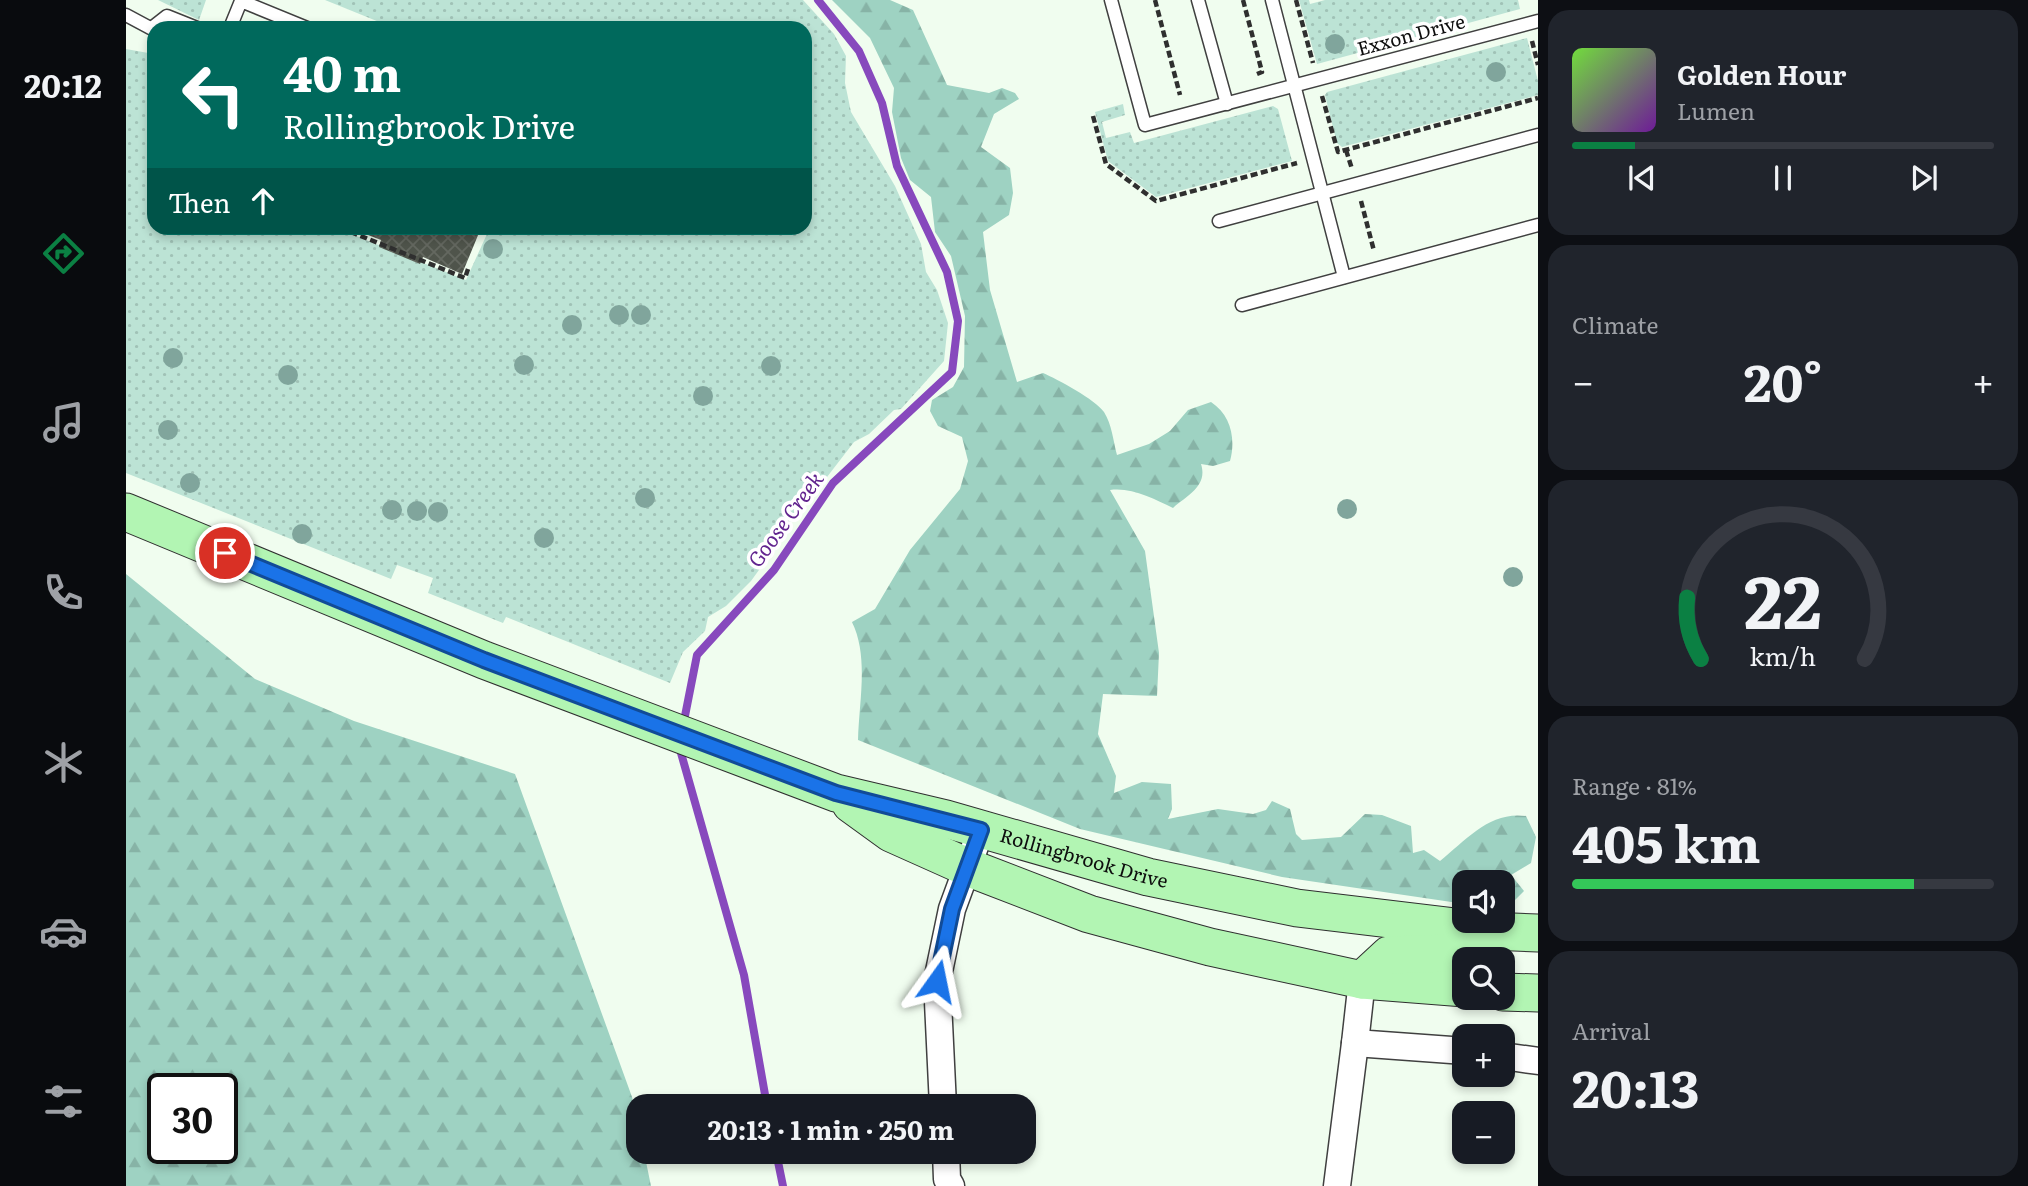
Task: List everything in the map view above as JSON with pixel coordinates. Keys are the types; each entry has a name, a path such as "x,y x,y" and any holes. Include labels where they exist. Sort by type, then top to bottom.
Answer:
{"main road":[{"path":"126,512 484,660 836,793 891,833 967,867 1089,914 1210,947 1362,980 1452,987"},
{"name":"Rollingbrook Drive","path":"836,793 1148,877 1270,902 1452,927"},
{"path":"1362,980 1388,956 1449,953 1487,933"},
{"name":"Rollingbrook Drive","path":"1515,933 1538,933"},
{"path":"1515,992 1538,993"}],"street":[{"path":"942,1094 937,981 952,909 981,830"},
{"path":"1337,1186 1362,980"},
{"path":"1355,1043 1452,1050"},
{"path":"1515,1058 1538,1061"},
{"path":"946,1164 947,1179 951,1186"}],"lane":[{"name":"Exxon Drive","path":"1111,0 1145,125 1538,21"},
{"path":"1198,0 1227,104"},
{"path":"1272,0 1344,277"},
{"path":"233,21 241,1 290,21"},
{"path":"126,15 147,25"},
{"path":"162,21 167,16 180,21"},
{"path":"1219,221 1538,135"},
{"path":"1242,305 1538,225"}],"path":[{"path":"1155,0 1180,95"},
{"path":"1296,0 1313,64"},
{"path":"1531,37 1538,65"},
{"path":"1321,95 1338,152"},
{"path":"1093,116 1106,163 1156,201 1538,98"},
{"path":"1346,150 1353,174"},
{"path":"1361,201 1379,268"},
{"path":"358,235 465,278 468,269"}],"shaded area":[{"path":"158,0 206,0 199,20"},
{"path":"325,0 803,0 834,34 846,56 845,83 851,112 895,186 921,244 926,272 937,290 948,323 944,361 901,409 894,410 869,434 854,442 827,477 822,478 819,474 818,486 776,540 772,552 751,581 726,606 708,617 705,631 683,652 670,683 506,617 503,623 428,593 433,578 397,565 391,579 126,473 126,49 147,53 147,235 354,235 466,280 487,235 812,235 812,21 377,21"},
{"path":"1299,0 1309,0 1310,4 1325,0 1518,0 1520,9 1317,64"},
{"path":"1527,38 1538,81 1538,95 1342,147 1337,143 1325,95 1327,92"},
{"path":"1123,104 1125,115 1102,122 1106,138 1130,132 1134,143 1273,106 1278,109 1292,161 1156,197 1108,161 1095,112"}],"green space":[{"path":"832,0 890,0 913,10 947,85 989,93 1002,88 1015,93 1019,99 994,114 981,147 1010,168 1013,193 1009,215 983,232 990,290 1017,382 1043,373 1100,407 1111,427 1117,455 1149,444 1170,431 1188,410 1211,402 1218,407 1230,428 1230,461 1213,466 1201,464 1202,478 1199,484 1173,508 1135,492 1110,490 1145,551 1159,653 1157,696 1103,694 1098,734 1116,776 1114,793 1142,782 1171,784 1172,809 1168,819 1218,809 1253,814 1266,810 1272,801 1290,809 1296,834 1302,840 1341,837 1365,814 1382,815 1411,826 1413,853 1424,850 1440,861 1490,822 1513,816 1526,816 1536,837 1531,863 1515,873 1515,870 1452,870 1452,902 1282,877 1080,829 858,740 862,664 852,622 875,609 910,550 960,489 968,461 962,437 938,426 930,411 932,400 953,387 964,367 965,316 951,256 935,232 931,197 910,180 901,158 892,112 894,88 870,38"},
{"path":"126,574 255,679 354,721 515,774 631,1094 626,1094 626,1164 646,1164 651,1186 126,1186"},
{"path":"1515,880 1524,891 1515,900"}],"building":[{"path":"368,235 478,235 462,274 423,257 420,264 379,247 381,240"}],"waterway":[{"name":"Goose Creek","path":"683,726 697,655 774,570 833,483 952,372 958,321 947,272 897,166 882,103 859,51 818,0"},
{"name":"Goose Creek","path":"679,746 744,975 765,1094"},
{"name":"Goose Creek","path":"778,1164 783,1186"}],"route":[{"path":"225,553 484,660 836,793 981,830 952,909 937,981"}]}
